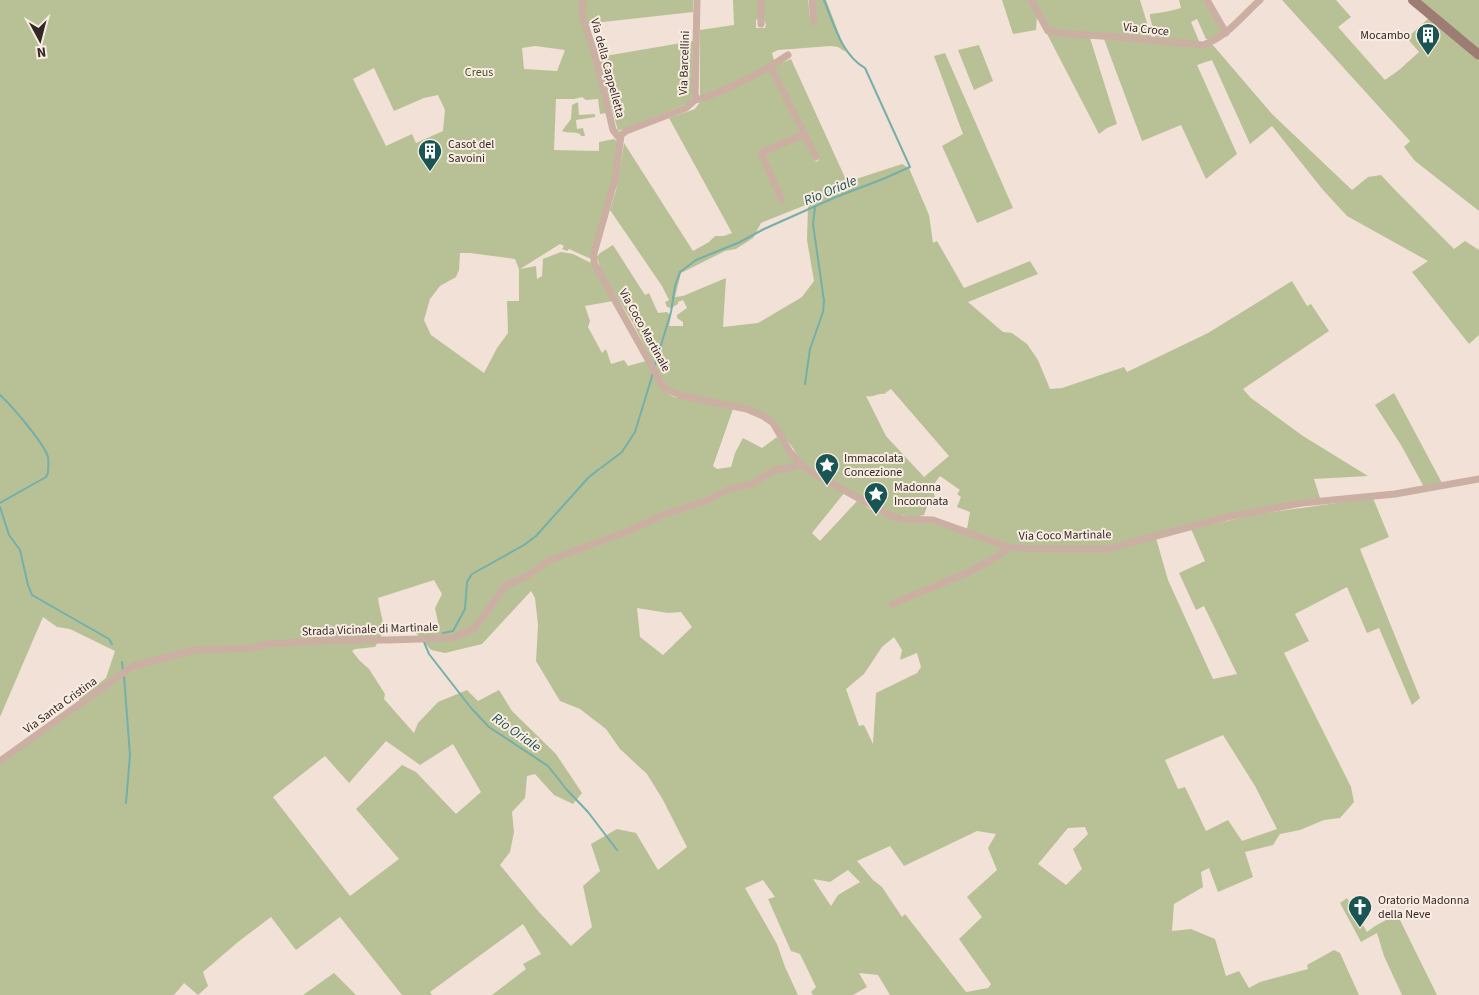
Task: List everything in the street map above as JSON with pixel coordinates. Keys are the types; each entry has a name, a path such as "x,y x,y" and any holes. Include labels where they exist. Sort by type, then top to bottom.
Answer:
{"street":[{"name":"Via della Cappelletta","path":"582,0 582,15 596,58 613,130 620,139"},
{"name":"Via Barcellini","path":"620,139 626,130 686,108 696,100 697,0"},
{"path":"761,0 761,24"},
{"path":"812,0 814,22"},
{"name":"Via Croce","path":"1031,0 1048,31 1203,45 1214,42 1260,0"},
{"path":"1207,0 1226,32"},
{"path":"1412,0 1479,55"},
{"path":"696,100 708,97 788,55"},
{"path":"770,66 816,157"},
{"path":"782,200 762,154 804,134"},
{"name":"Via Coco Martinale","path":"620,139 615,179 596,243 594,263 664,388 682,396 747,409 763,416 772,423 790,452 807,470 891,516 902,519 933,520 1009,547 1033,549 1107,548 1227,517 1302,503 1395,494 1479,479"},
{"name":"Strada Vicinale di Martinale","path":"133,666 195,650 253,648 268,644 328,640 452,638 474,629 505,586 527,576 550,560 631,530 661,516 710,500 731,488 752,484 775,470 794,467 800,464"},
{"path":"892,604 969,572 998,556 1009,547"},
{"name":"Via Santa Cristina","path":"0,761 133,666"}],"green space":[{"name":"Creus","path":"0,0 693,0 693,12 585,24 590,40 597,48 599,57 693,41 692,96 690,102 684,105 618,131 598,57 607,113 600,114 598,99 586,100 582,97 556,99 554,150 599,151 599,142 614,139 618,142 617,159 591,259 569,249 567,251 562,249 564,246 560,244 520,269 536,266 537,279 542,276 543,259 561,252 573,254 591,263 613,301 585,306 590,321 588,327 602,353 606,349 611,364 624,360 628,366 646,361 667,393 674,397 733,409 713,466 717,469 731,467 735,453 743,438 762,448 777,437 803,471 845,492 812,533 820,541 858,500 868,508 891,519 925,521 989,541 1075,551 1156,538 1168,580 1213,679 1237,674 1204,606 1196,610 1179,573 1205,561 1191,529 1258,514 1373,498 1389,537 1360,549 1420,698 1412,705 1379,628 1367,633 1347,587 1295,614 1309,641 1284,653 1351,787 1354,802 1340,818 1324,820 1300,830 1280,834 1273,845 1245,852 1253,877 1218,892 1209,868 1201,872 1203,887 1174,904 1172,931 1191,929 1215,939 1226,976 1239,971 1249,988 1260,982 1308,969 1307,965 1334,950 1340,953 1359,995 890,995 878,975 859,973 867,987 853,995 813,995 811,992 816,987 800,954 791,951 768,899 775,897 763,880 745,888 777,944 798,995 492,995 526,969 523,964 541,954 523,924 430,992 432,995 402,995 340,917 296,950 271,917 203,972 208,986 198,995 184,983 174,995 0,995 0,763 82,704 79,699 106,678 115,651 70,629 57,627 43,617 0,717","holes":["535,46 565,50 557,71 524,69 522,48","374,68 394,111 424,98 438,95 445,110 443,131 416,143 412,134 386,146 353,79","460,253 515,259 519,269 519,301 507,301 508,333 497,348 484,373 431,335 424,320 430,299 440,286 456,277 459,270","434,580 442,594 435,608 439,627 420,629 416,633 431,650 445,653 482,644 531,591 535,598 538,625 536,661 560,701 580,709 606,729 620,749 647,774 663,800 687,847 658,870 636,833 617,829 591,844 600,871 583,886 592,927 571,946 539,912 500,865 510,852 514,832 512,812 525,798 527,776 535,774 554,795 573,804 582,793 556,754 512,711 499,690 478,701 467,690 438,702 418,723 414,733 384,699 385,694 369,669 352,651 375,647 382,633 383,623 378,598","637,608 668,613 681,612 692,627 663,655 640,637","894,637 902,650 900,660 917,653 921,667 917,673 876,693 873,744 864,725 859,726 846,689 864,674 882,647","1223,735 1255,786 1277,829 1242,841 1228,820 1206,831 1185,787 1178,789 1165,760","386,741 420,765 453,744 481,792 456,814 416,772 402,765 356,809 399,859 350,896 273,797 325,756 349,783","1085,827 1088,834 1073,849 1082,869 1066,885 1038,864 1068,828","977,831 996,834 988,848 997,870 967,897 982,917 959,939 991,984 988,988 966,992 905,914 902,917 882,887 873,880 857,861 890,846 904,866","848,870 860,882 838,895 831,906 813,879 830,882"]},
{"path":"733,0 758,0 756,28 765,28 764,0 808,0 811,24 817,23 815,0 826,0 846,52 838,47 831,46 778,50 772,53 775,64 704,96 700,96 700,30 734,25"},
{"path":"1002,0 1029,0 1037,17 1036,30 1013,34"},
{"path":"1034,0 1140,0 1152,39 1056,32 1050,28"},
{"path":"1179,0 1205,0 1223,32 1213,39 1206,39 1197,19 1191,22 1199,41 1155,37 1150,14 1181,8"},
{"path":"1282,0 1336,0 1351,17 1338,27 1385,80 1419,52 1407,38 1429,18 1479,61 1479,211 1415,161 1404,147 1410,141"},
{"path":"1417,0 1479,0 1479,50 1470,41"},
{"path":"1046,32 1090,38 1117,124 1099,134"},
{"path":"1104,39 1212,44 1272,114 1352,190 1368,177 1381,175 1454,249 1465,241 1479,250 1479,335 1469,344 1412,272 1428,261 1347,216 1323,190 1272,126 1250,144 1212,60 1197,65 1237,154 1206,179 1181,125 1142,141"},
{"path":"979,45 993,81 974,90 958,50"},
{"path":"945,53 1013,208 977,223 942,146 963,134 934,56"},
{"path":"791,59 847,182 902,164 909,168 929,215 933,243 937,241 964,288 1030,261 1038,274 968,302 1003,332 1012,333 1027,344 1038,360 1050,389 1062,388 1124,367 1127,372 1208,333 1292,281 1307,306 1311,304 1329,331 1243,389 1251,398 1303,436 1368,476 1314,479 1320,498 1300,500 1107,546 1032,546 1010,544 967,529 970,512 957,507 961,497 957,494 960,490 940,476 932,487 935,497 928,504 924,515 914,517 893,514 807,469 790,444 765,414 681,394 668,388 633,323 601,271 597,257 613,245 645,295 649,293 658,313 667,312 671,316 669,326 683,326 683,322 677,318 677,315 687,308 683,300 671,308 667,307 665,302 669,300 662,286 610,210 616,190 624,143 693,251 709,242 715,236 724,236 732,233 669,118 695,109 700,102 768,69 816,162 819,160 772,67","holes":["808,204 807,240 814,281 802,297 758,323 723,327 726,278 683,296 675,297 681,273 725,251 736,249 753,238 761,223","891,389 949,456 924,477 886,436 866,396 884,394"]},
{"path":"578,102 579,115 595,114 595,117 576,120 577,129 583,128 585,136 562,131 571,119 572,105"},
{"path":"1394,393 1442,483 1424,487 1401,445 1375,405"},
{"path":"1347,898 1367,932 1397,914 1437,995 1402,995 1384,956 1377,933 1361,942 1340,903"},
{"path":"334,973 356,995 303,995"}],"waterway":[{"name":"Rio Oriale","path":"655,365 671,312 675,286 680,272 696,260 740,242 764,229 836,197 910,167 865,68 844,47 824,0"},
{"path":"805,384 810,349 823,312 824,301 813,224 815,207"},
{"name":"Rio Oriale","path":"601,468 622,452 635,432 653,373"},
{"path":"0,395 34,434 48,457 48,473 46,477 0,503"},
{"name":"Rio Oriale","path":"443,633 453,631 465,609 467,582 472,574 524,545 536,536 588,478 599,469"},
{"path":"0,507 9,535 20,550 32,595 109,639 112,644"},
{"name":"Rio Oriale","path":"424,642 429,654 471,708 489,727 548,766 588,812 617,850"},
{"path":"122,662 123,670"},
{"path":"124,676 130,755 126,803"}],"place":[{"name":"Mocambo","path":"1428,56"},
{"name":"Casot del Savoini","path":"430,172"},
{"name":"Immacolata Concezione","path":"827,486"},
{"name":"Madonna Incoronata","path":"876,515"},
{"name":"Oratorio Madonna della Neve","path":"1360,928"}]}
